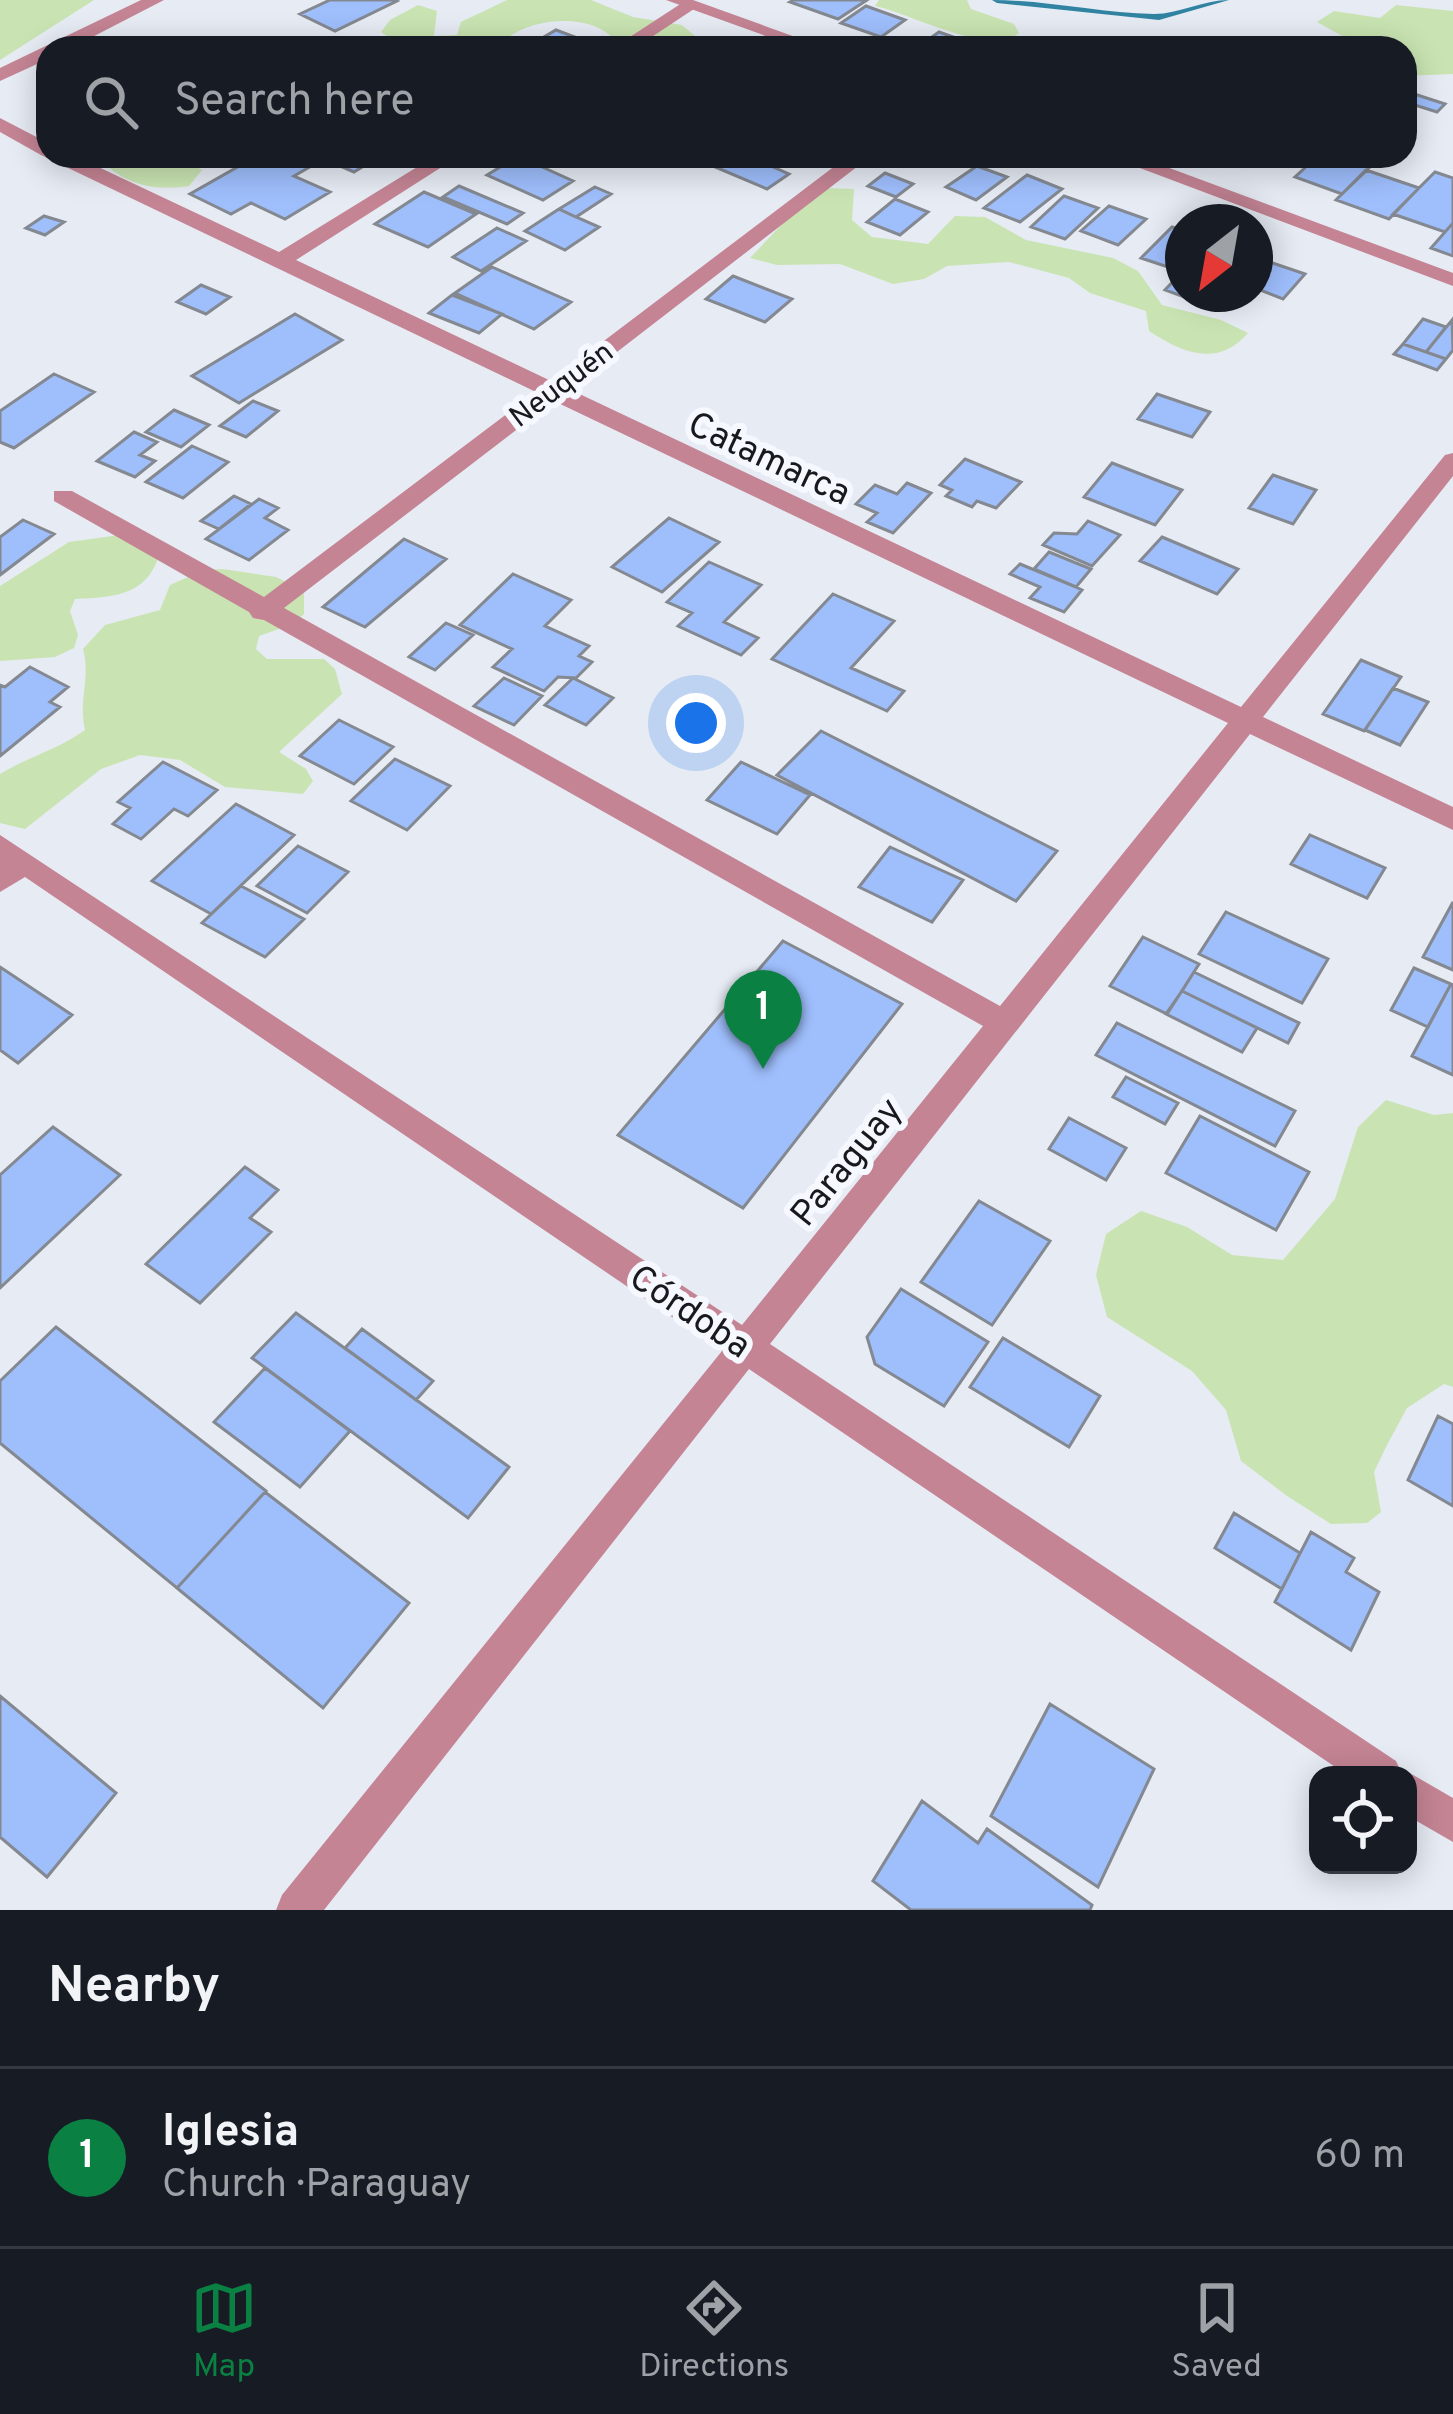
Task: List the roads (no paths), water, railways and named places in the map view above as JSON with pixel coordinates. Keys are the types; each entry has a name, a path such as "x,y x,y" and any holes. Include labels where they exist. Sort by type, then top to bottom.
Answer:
{"street":[{"path":"81,36 155,0"},
{"path":"638,36 683,2 782,36"},
{"path":"0,76 36,58"},
{"path":"0,124 36,144"},
{"name":"Catamarca","path":"83,168 1453,819"},
{"path":"278,263 430,168"},
{"name":"Neuquén","path":"262,612 846,168"},
{"path":"1150,168 1453,280"},
{"name":"Paraguay","path":"297,1910 1453,460"},
{"path":"63,496 262,612 1004,1023"},
{"name":"Córdoba","path":"8,863 746,1347 1369,1766"},
{"path":"1417,1798 1453,1822"}],"waterway":[{"path":"997,0 1159,17 1224,0"}],"place":[{"name":"Iglesia","path":"763,1069"}]}
